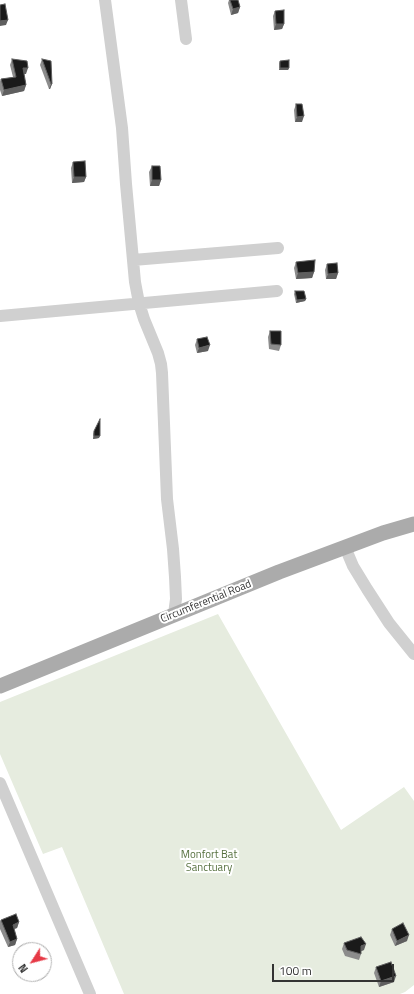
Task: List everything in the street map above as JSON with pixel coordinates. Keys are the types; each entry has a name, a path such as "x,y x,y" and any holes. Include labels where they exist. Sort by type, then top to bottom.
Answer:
{"main road":[{"name":"Circumferential Road","path":"0,686 279,572 383,532 414,524"}],"street":[{"path":"105,0 122,128 135,282 144,319 161,364 167,499 175,578 176,599 174,614"},
{"path":"181,0 186,39"},
{"path":"133,260 278,248"},
{"path":"0,316 277,291"},
{"path":"345,547 353,566 367,589 389,623 414,654"},
{"path":"0,783 90,994"}],"green space":[{"name":"Monfort Bat Sanctuary","path":"218,614 341,830 404,787 414,801 414,985 405,992 400,994 124,994 62,847 43,854 0,754 0,702"}],"building":[{"path":"230,0 238,0 240,7 233,9"},
{"path":"5,4 8,20 0,21 0,5"},
{"path":"284,10 284,24 276,24 275,11"},
{"path":"12,59 27,61 28,68 23,68 26,85 4,90 1,79 16,77"},
{"path":"42,59 51,61 52,84 51,84"},
{"path":"289,60 289,68 280,68 280,61"},
{"path":"296,104 302,104 304,116 297,117"},
{"path":"85,161 86,177 74,177 73,162"},
{"path":"152,166 160,166 161,180 152,180"},
{"path":"315,260 314,272 298,273 296,262"},
{"path":"337,263 338,273 328,274 327,264"},
{"path":"295,291 304,291 306,299 297,300"},
{"path":"270,331 281,331 281,345 271,344"},
{"path":"207,337 210,345 199,348 197,339"},
{"path":"100,419 100,436 94,436 94,431"},
{"path":"16,914 19,922 13,925 17,939 10,942 1,920"},
{"path":"403,923 409,935 397,941 392,929"},
{"path":"361,937 366,944 361,946 361,954 347,950 344,943"},
{"path":"391,962 396,976 381,981 376,967"}]}
